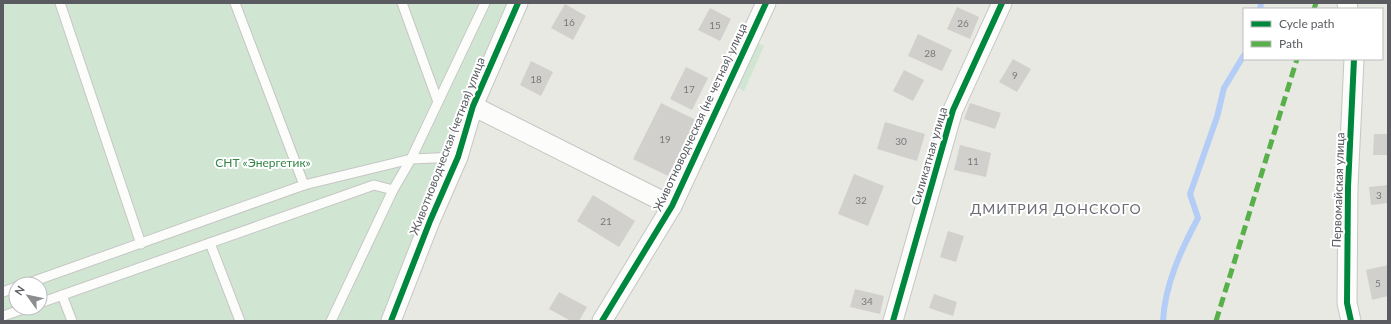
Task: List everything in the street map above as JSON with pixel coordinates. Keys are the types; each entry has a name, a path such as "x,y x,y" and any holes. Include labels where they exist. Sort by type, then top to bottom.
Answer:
{"street":[{"name":"Животноводческая (четная) улица","path":"391,321 430,221 458,157 473,106 518,3"},
{"name":"Животноводческая (не четная) улица","path":"602,321 672,206 766,3"},
{"name":"Силикатная улица","path":"893,321 953,110 1002,3"},
{"name":"Первомайская улица","path":"1351,321 1347,303 1348,218 1354,60"},
{"path":"473,106 672,206"}],"lane":[{"path":"60,3 141,244"},
{"path":"235,3 304,185"},
{"path":"402,3 438,102"},
{"path":"331,321 392,190 411,159 485,3"},
{"path":"48,276 304,185 411,159 458,157"},
{"path":"48,300 374,185 392,190"},
{"path":"210,243 240,321"},
{"path":"62,295 72,321"}],"green space":[{"name":"СНТ «Энергетик»","path":"3,3 522,3 380,321 3,321"},
{"path":"753,41 764,46 744,91 733,85"}],"building":[{"path":"565,4 586,16 573,40 551,28"},
{"path":"957,7 979,17 970,39 947,29"},
{"path":"710,8 731,19 720,41 698,30"},
{"path":"918,34 952,50 942,71 908,56"},
{"path":"1013,59 1031,69 1017,92 999,82"},
{"path":"531,61 553,72 541,96 520,85"},
{"path":"686,67 708,78 692,110 670,99"},
{"path":"904,70 924,80 913,101 893,91"},
{"path":"661,103 696,120 668,176 633,159"},
{"path":"970,103 1001,113 995,129 964,119"},
{"path":"885,122 925,134 917,161 877,149"},
{"path":"1374,134 1388,134 1388,155 1373,155"},
{"path":"960,145 991,153 986,177 954,170"},
{"path":"854,174 884,186 868,226 838,214"},
{"path":"1388,185 1388,203 1371,205 1369,187"},
{"path":"593,195 635,221 619,247 577,221"},
{"path":"948,231 964,236 956,262 940,257"},
{"path":"1388,265 1388,296 1372,300 1366,270"},
{"path":"855,289 884,296 880,314 850,307"},
{"path":"559,292 587,307 579,321 571,321 549,309"},
{"path":"934,294 957,302 953,316 929,308"}],"waterway":[{"path":"1260,8 1261,3"},
{"path":"1163,321 1164,307 1170,281 1186,242 1198,218 1190,194 1217,117 1224,88 1243,57"}],"marked path":[{"path":"1314,8 1316,3"},
{"path":"1216,321 1297,60"}],"cycle path":[{"path":"391,321 430,221 458,157 473,106 518,3"},
{"path":"602,321 672,206 766,3"},
{"path":"893,321 953,110 1002,3"},
{"path":"1351,321 1347,303 1348,187 1354,60"}],"district":[{"name":"ДМИТРИЯ ДОНСКОГО","path":"1056,208"}]}
